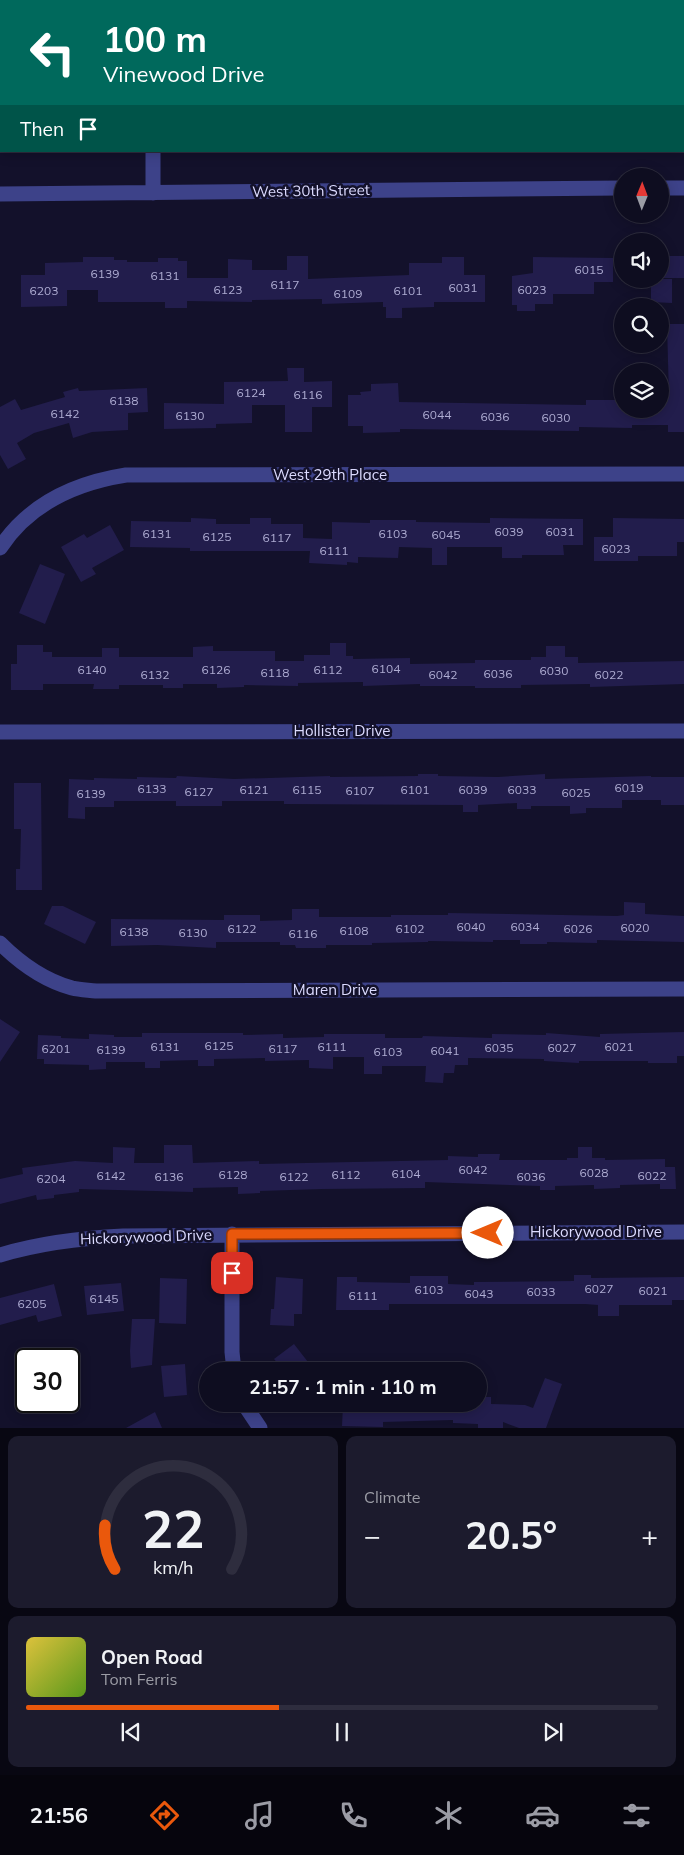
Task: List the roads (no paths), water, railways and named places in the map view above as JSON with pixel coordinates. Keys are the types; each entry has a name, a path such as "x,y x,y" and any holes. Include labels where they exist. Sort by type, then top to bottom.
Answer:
{"street":[{"path":"153,152 153,193"},
{"name":"West 30th Street","path":"0,194 614,188"},
{"path":"669,188 684,188"},
{"name":"West 29th Place","path":"0,548 24,519 50,500 71,488 102,479 126,476 684,474"},
{"name":"Hollister Drive","path":"0,732 684,731"},
{"name":"Maren Drive","path":"0,943 15,959 42,977 72,988 96,991 684,989"},
{"name":"Hickorywood Drive","path":"0,1255 43,1244 91,1237 232,1234 684,1232"},
{"path":"232,1234 233,1362"},
{"path":"249,1412 260,1428"}]}
